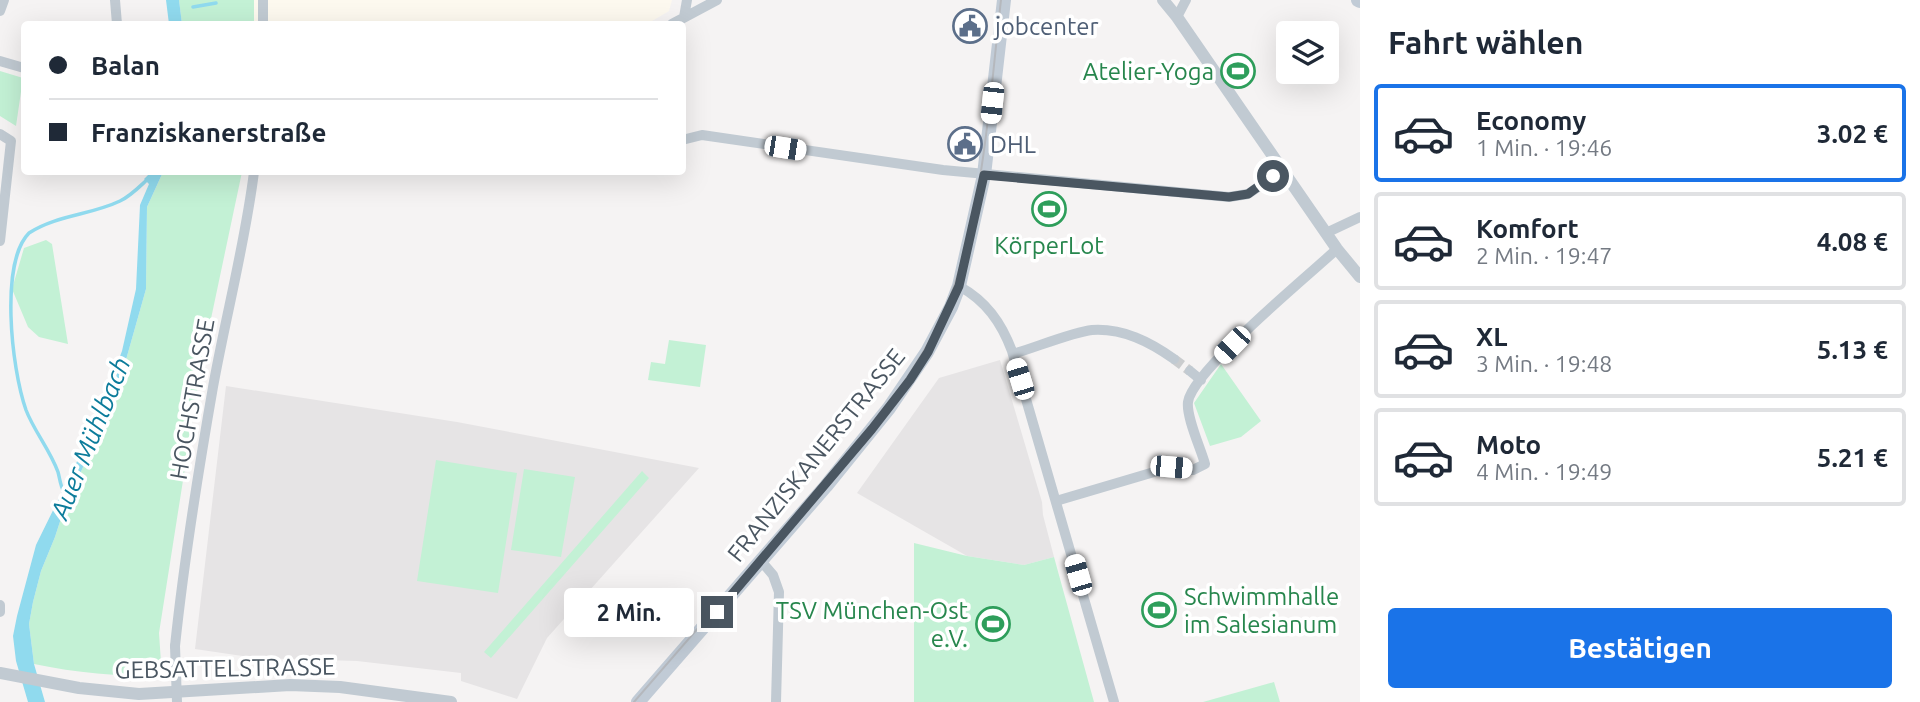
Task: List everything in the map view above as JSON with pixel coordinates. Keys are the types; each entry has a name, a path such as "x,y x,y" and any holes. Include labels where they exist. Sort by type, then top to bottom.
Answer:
{"main road":[{"name":"FRANZISKANERSTRASSE","path":"638,702 889,408 928,352 959,286 984,175 1004,0"}],"street":[{"path":"0,11 4,0"},
{"path":"115,0 117,21"},
{"path":"263,0 263,21"},
{"path":"684,17 687,0"},
{"path":"677,21 717,0"},
{"path":"1163,0 1284,169 1325,233 1360,277"},
{"path":"1177,17 1186,0"},
{"path":"0,61 21,67"},
{"path":"0,134 11,141 0,241"},
{"path":"686,139 702,135 984,175 1239,197 1284,169"},
{"name":"HOCHSTRASSE","path":"177,702 175,646 182,583 213,388 246,226 254,175"},
{"path":"1325,233 1360,217"},
{"path":"1056,501 1171,467 1193,470 1205,464 1188,404 1201,380 1266,311 1337,249"},
{"path":"959,286 972,292 997,317 1013,354 1114,702"},
{"path":"1013,354 1091,330 1133,336 1152,344 1174,359"},
{"path":"1190,371 1201,380"},
{"path":"761,561 772,575 779,592 776,702"},
{"path":"0,605 0,612"},
{"name":"GEBSATTELSTRASSE","path":"1,674 139,694 290,685 340,687 451,702"}],"shaded area":[{"path":"254,0 672,0 669,11 652,21 254,21"},
{"path":"1000,360 1042,502 1054,557 1024,565 967,556 857,493 939,378"},
{"path":"226,386 457,422 699,468 547,638 517,699 461,681 461,673 357,661 256,658 195,649"}],"green space":[{"path":"179,0 254,0 254,21 182,21"},
{"path":"0,71 21,77 21,92 16,126 0,116"},
{"path":"162,175 241,175 201,366 159,633 162,677 97,674 34,664 29,624 41,571 65,506 120,381 146,289 147,207"},
{"path":"46,240 52,244 68,344 39,337 28,327 12,289 24,248"},
{"path":"669,340 706,345 700,387 648,380 651,362 665,364"},
{"path":"1221,364 1261,421 1241,437 1210,446 1194,403"},
{"path":"436,460 517,473 498,593 417,581"},
{"path":"524,469 575,477 561,557 511,550"},
{"path":"642,471 649,478 491,658 484,652"},
{"name":"TSV München-Ost e.V.","path":"914,543 967,556 1024,565 1054,557 1094,702 914,702"},
{"path":"1274,682 1280,702 1203,702"}],"water":[{"path":"166,0 179,0 182,21 169,21"},
{"name":"Auer Mühlbach","path":"148,175 162,175 147,207 146,289 120,381 65,506 41,571 29,624 34,664 45,702 28,702 16,661 13,636 17,616 36,545 90,435 122,351 136,289 140,205 149,184 144,179"}],"waterway":[{"path":"193,7 216,3"},
{"name":"Auer Mühlbach","path":"64,492 55,464 29,418 21,391 11,316 14,267 20,247 29,233 51,222 120,201 149,178"}],"tunnel":[{"path":"1174,359 1190,371"}],"tram line":[{"path":"634,702 861,439 906,379 926,347 955,283 973,213 985,143 1001,0"}],"place":[{"name":"jobcenter","path":"970,26"},
{"name":"Atelier-Yoga","path":"1238,71"},
{"name":"DHL","path":"965,144"},
{"name":"KörperLot","path":"1049,209"},
{"name":"Schwimmhalle im Salesianum","path":"1159,610"},
{"name":"TSV München-Ost e.V.","path":"993,624"}],"route":[{"path":"717,612 826,486 889,408 928,352 959,286 984,175 1229,197 1248,194 1273,176"}]}
